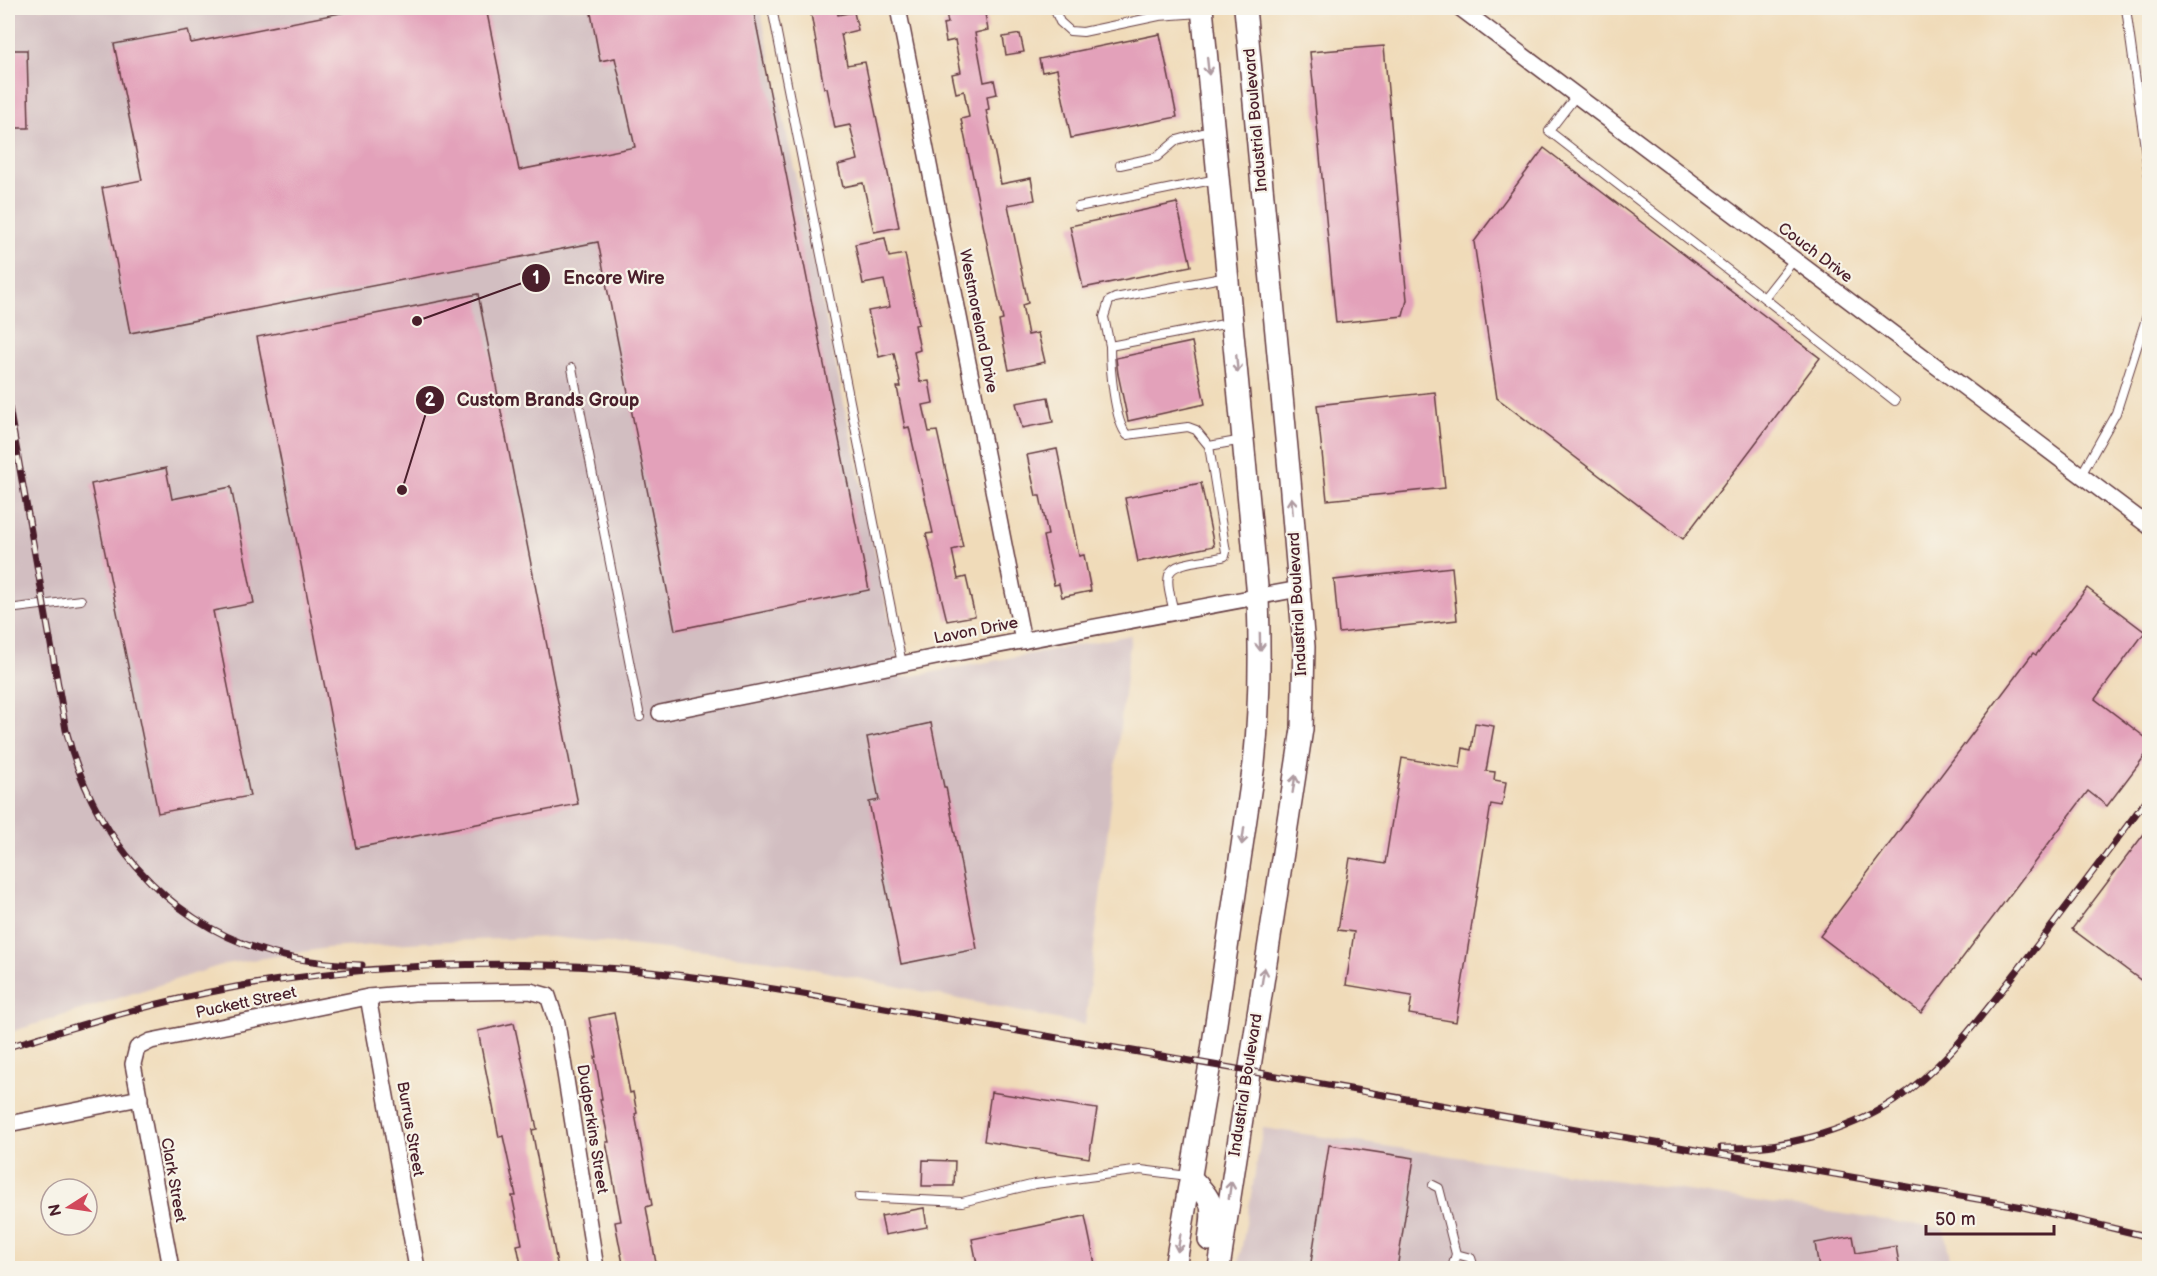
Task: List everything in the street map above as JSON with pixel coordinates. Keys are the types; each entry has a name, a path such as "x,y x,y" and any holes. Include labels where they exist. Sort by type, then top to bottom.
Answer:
{"main road":[{"name":"Industrial Boulevard","path":"1219,1269 1302,729 1304,647 1245,8"},
{"path":"1175,1269 1210,1064 1254,764 1259,715 1260,671 1258,597 1202,10"},
{"path":"1190,1177 1207,1195 1212,1207 1205,1269"}],"street":[{"name":"Westmoreland Drive","path":"898,8 1023,641"},
{"name":"Couch Drive","path":"1460,8 2150,527"},
{"name":"Lavon Drive","path":"660,713 902,664 1299,589"},
{"name":"Puckett Street","path":"140,1098 134,1065 137,1048 151,1041 368,997 414,993 531,991 548,996"},
{"name":"Dudperkins Street","path":"548,996 557,1023 596,1269"},
{"name":"Burrus Street","path":"368,997 417,1269"},
{"path":"8,1124 140,1098"},
{"name":"Clark Street","path":"140,1098 171,1269"}],"lane":[{"path":"771,8 902,664"},
{"path":"1054,8 1060,22 1070,31 1083,32 1159,16 1202,10"},
{"path":"2126,8 2150,184"},
{"path":"1576,96 1549,131 1895,400"},
{"path":"1120,165 1157,157 1177,140 1214,130"},
{"path":"1078,207 1219,178"},
{"path":"1764,298 1794,260"},
{"path":"1174,612 1168,576 1170,570 1176,565 1218,559 1225,556 1226,552 1209,446 1196,430 1188,427 1127,435 1121,424 1110,369 1110,346 1104,317 1109,302 1114,298 1228,277"},
{"path":"2080,475 2116,413 2150,306"},
{"path":"1110,346 1233,322"},
{"path":"572,368 640,717"},
{"path":"1209,446 1244,440"},
{"path":"8,595 9,609 81,600"},
{"path":"859,1197 962,1202 1035,1184 1141,1170 1190,1177"},
{"path":"1433,1185 1439,1188 1456,1254 1452,1269"},
{"path":"1456,1254 1471,1258 1474,1269"}],"shaded area":[{"path":"8,8 760,8 902,678 1131,635 1085,1025 770,960 552,937 328,948 225,964 8,1033"},
{"path":"1263,1128 1944,1229 1952,1268 1238,1268"}],"building":[{"path":"356,8 486,8 519,170 635,147 615,58 600,61 590,8 753,8 869,590 675,630 598,242 130,333 102,188 142,180 114,44 188,30 191,43 356,10"},
{"path":"810,8 836,8 838,15 854,12 858,30 841,34 847,65 865,62 899,227 874,232 863,183 843,187 838,165 858,160 850,125 835,128 827,88 824,88"},
{"path":"945,8 984,8 988,30 975,33 984,82 994,80 997,94 987,96 989,109 986,110 1001,184 1031,178 1035,200 1008,205 1028,303 1022,305 1028,335 1038,333 1045,362 1009,370 999,321 1003,320 961,119 969,117 964,91 956,93 952,74 961,72 955,40 946,42 943,24 948,23"},
{"path":"1020,34 1024,52 1006,55 1003,37"},
{"path":"1160,34 1177,117 1071,138 1057,69 1042,72 1039,59"},
{"path":"1384,46 1407,300 1403,316 1336,323 1310,52"},
{"path":"12,50 27,50 29,128 13,128"},
{"path":"1544,148 1820,358 1683,539 1497,398 1474,242"},
{"path":"1177,203 1191,266 1083,288 1070,226"},
{"path":"885,238 889,257 905,254 919,324 915,325 920,350 914,352 920,382 929,381 933,403 923,405 929,432 937,431 963,547 952,550 958,579 966,577 975,616 947,621 926,534 933,533 909,427 905,428 897,387 901,387 894,353 879,357 868,311 890,307 884,280 863,284 855,244"},
{"path":"478,294 578,804 356,848 257,337"},
{"path":"1192,342 1205,404 1128,421 1116,358"},
{"path":"1435,392 1445,488 1327,500 1317,405"},
{"path":"1048,397 1053,422 1022,428 1016,403"},
{"path":"1057,449 1079,556 1084,555 1091,591 1062,597 1059,584 1054,585 1043,536 1048,535 1040,496 1036,496 1027,455"},
{"path":"166,468 172,499 231,487 254,603 213,611 250,796 158,813 91,484"},
{"path":"1201,483 1214,546 1138,562 1125,498"},
{"path":"1452,567 1457,620 1339,633 1334,580"},
{"path":"2087,588 2145,632 2095,699 2150,741 2150,749 2107,806 2088,791 1921,1013 1820,936 2033,653 2036,655"},
{"path":"931,723 944,787 946,787 977,949 901,964 869,802 879,800 867,737"},
{"path":"1475,723 1494,726 1486,771 1495,772 1494,780 1506,782 1502,806 1491,804 1456,1022 1409,1014 1412,996 1346,985 1354,932 1338,930 1350,858 1385,864 1402,758 1460,768 1463,748 1471,750"},
{"path":"2150,826 2150,987 2072,929"},
{"path":"614,1013 630,1093 633,1092 637,1113 635,1114 652,1205 646,1207 657,1269 624,1269 615,1222 621,1221 606,1142 609,1142 600,1099 602,1099 595,1057 597,1057 589,1018"},
{"path":"514,1023 537,1129 532,1130 558,1269 522,1269 517,1245 522,1244 512,1196 516,1196 503,1136 499,1137 478,1031"},
{"path":"991,1092 1097,1109 1089,1158 984,1141"},
{"path":"1329,1145 1414,1158 1397,1269 1310,1269"},
{"path":"923,1160 955,1161 954,1186 922,1186"},
{"path":"924,1208 927,1227 885,1235 881,1216"},
{"path":"1085,1216 1096,1269 978,1269 972,1239"},
{"path":"1853,1236 1856,1253 1896,1246 1900,1269 1819,1269 1815,1243"}],"railway":[{"path":"8,401 66,730 78,768 94,804 114,837 137,868 165,895 196,919 230,938 291,958 362,965"},
{"path":"1721,1148 1766,1146 1833,1131 1875,1113 1911,1089 1957,1045 1984,1013 2150,795"},
{"path":"8,1047 178,999 236,987 312,976 389,968 505,964 628,970 796,993 2023,1207 2150,1237"}],"place":[{"name":"Encore Wire","path":"417,321"},
{"name":"Custom Brands Group","path":"402,490"}]}
